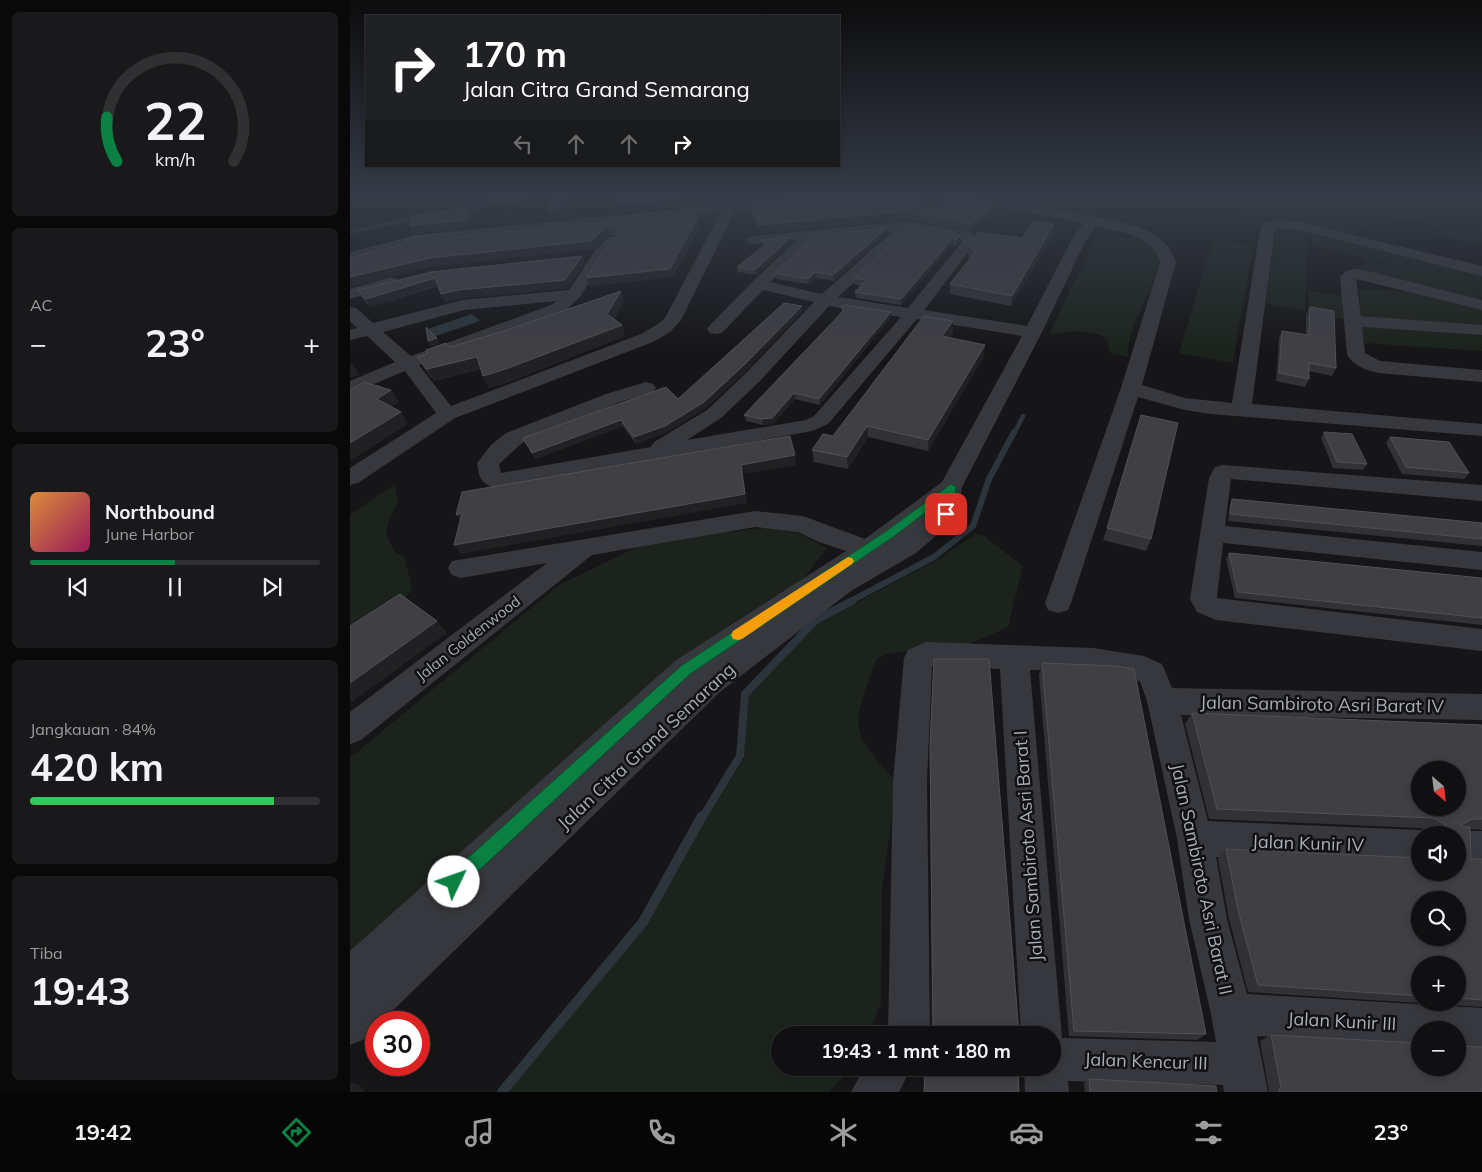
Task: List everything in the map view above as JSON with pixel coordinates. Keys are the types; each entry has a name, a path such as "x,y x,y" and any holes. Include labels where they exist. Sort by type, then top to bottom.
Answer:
{"street":[{"path":"350,256 378,249"},
{"path":"350,388 408,363 557,309 574,294 605,249"},
{"path":"350,478 448,414 647,338 664,328 672,320 708,249"},
{"path":"716,330 759,284 796,249"},
{"path":"651,454 714,414 753,377 825,300 881,249"},
{"path":"646,388 613,398 514,438 499,450 488,463 490,477 496,481 812,425 821,420 913,313 963,249"},
{"path":"951,487 1033,332 1074,249"},
{"path":"1058,603 1131,388 1168,262 1167,254 1162,249"},
{"path":"1241,409 1264,249"},
{"path":"1390,249 1482,271"},
{"path":"580,257 600,255"},
{"path":"1482,305 1360,274 1352,274 1348,277 1356,355 1368,364 1482,376"},
{"path":"350,294 406,279"},
{"path":"759,284 825,300 1033,332"},
{"path":"350,335 463,305 574,294"},
{"path":"350,312 408,363 435,400 448,414"},
{"path":"1353,321 1482,330"},
{"path":"1131,388 1192,407 1241,409 1482,430"},
{"path":"1482,493 1223,472 1220,478 1203,599 1207,605 1216,609 1482,640"},
{"name":"Jalan Citra Grand Semarang","path":"350,1024 709,683 836,579 867,549 951,487"},
{"name":"Jalan Citra Grand Semarang","path":"350,978 685,670 836,579 906,547 946,514 951,487"},
{"name":"Jalan Goldenwood","path":"460,568 755,519 803,524 828,536 867,549"},
{"path":"1212,533 1482,561"},
{"name":"Jalan Goldenwood","path":"350,730 586,546"},
{"name":"Jalan Sambiroto Asri Barat IV","path":"909,1026 910,782 917,661 919,656 926,654 1093,660 1155,685 1482,707"},
{"name":"Jalan Sambiroto Asri Barat I","path":"1014,657 1041,1026"},
{"name":"Jalan Sambiroto Asri Barat II","path":"1155,685 1195,838 1208,919 1232,1014 1243,1078"},
{"name":"Jalan Kunir IV","path":"1195,838 1411,848"},
{"path":"1466,849 1482,849"},
{"name":"Jalan Kunir III","path":"1232,1014 1482,1029"},
{"name":"Jalan Kencur III","path":"1061,1060 1243,1078"},
{"path":"873,1092 883,1076"},
{"path":"1046,1076 1047,1092"}],"shaded area":[{"path":"1091,249 1154,249 1159,253 1154,280 1132,330 1128,357 1110,353 1107,338 1100,335 1078,332 1049,335"},
{"path":"1210,249 1252,249 1233,363 1179,353"},
{"path":"1273,249 1307,249 1305,311 1266,304"},
{"path":"1327,249 1374,249 1482,275 1482,301 1358,269 1358,266 1366,264 1365,259 1445,278"},
{"path":"1359,289 1422,292 1482,308 1482,326 1361,316"},
{"path":"1309,291 1343,296 1343,319 1308,313"},
{"path":"472,314 480,321 436,336 428,329"},
{"path":"1361,328 1482,335 1482,351 1365,343 1362,341"},
{"path":"395,484 398,502 389,520 386,533 395,553 404,556 412,588 403,602 350,627 350,515"},
{"path":"784,526 827,548 801,582 350,959 350,758 559,585 637,547 708,534"},
{"path":"975,534 984,536 1023,566 1008,627 967,645 890,653 877,658 864,693 859,721 861,736 864,743 897,782 882,888 881,1002 872,1026 771,1026 771,1076 844,1076 829,1092 507,1092 645,925 711,810 744,758 749,695 820,622 941,558"}],"building":[{"path":"384,249 516,249 430,258 350,277 350,258"},
{"path":"681,249 670,269 586,278 604,250"},
{"path":"760,249 778,249 755,270 737,267"},
{"path":"801,249 863,249 833,275 815,272 808,279 775,273"},
{"path":"886,249 944,249 901,299 855,292 866,280 854,278"},
{"path":"971,249 1039,249 1012,296 950,284 975,252"},
{"path":"582,256 565,280 459,290 441,294 435,278 366,299 357,290 431,272"},
{"path":"621,291 607,314 622,325 503,370 483,376 477,357 427,369 417,357 427,354 426,350 446,343 450,347 504,331"},
{"path":"784,303 802,306 743,366 704,402 665,426 634,437 621,420 532,453 523,438 666,387 678,399"},
{"path":"844,305 891,312 819,399 794,393 772,418 762,419 744,415 844,310 841,307"},
{"path":"1310,307 1334,311 1336,368 1309,363 1309,379 1279,373 1282,331 1309,335"},
{"path":"924,316 953,321 942,336 985,345 928,440 867,426 847,457 812,450 823,434 833,436"},
{"path":"426,327 437,338 428,341"},
{"path":"364,382 391,390 377,399 401,412 350,443 350,390"},
{"path":"1141,415 1178,423 1151,539 1107,528"},
{"path":"1324,432 1352,434 1367,464 1337,462"},
{"path":"790,436 795,455 741,465 745,494 454,545 462,513 456,515 462,492"},
{"path":"1390,437 1449,442 1469,473 1406,467"},
{"path":"1232,499 1482,523 1482,539 1230,514"},
{"path":"1229,553 1482,578 1482,618 1238,592"},
{"path":"400,594 437,621 350,683 350,626"},
{"path":"934,659 989,659 1018,1026 933,1026 930,744"},
{"path":"1042,663 1117,666 1134,669 1206,1034 1074,1031"},
{"path":"1192,713 1482,725 1482,819 1472,819 1462,826 1445,826 1433,818 1217,809"},
{"path":"1466,827 1470,827 1471,859 1482,859 1482,1000 1466,999 1466,956 1411,956 1411,995 1258,985 1238,910 1226,849 1411,858 1411,881 1466,881"},
{"path":"1271,1035 1411,1043 1411,1076 1466,1076 1466,1046 1482,1047 1482,1092 1279,1092 1281,1087"},
{"path":"925,1076 1018,1076 1019,1092 924,1092"},
{"path":"1089,1079 1216,1086 1217,1092 1090,1092"}],"waterway":[{"path":"1014,434 1023,416"},
{"path":"849,602 934,557 973,526 989,479 1014,432"},
{"path":"702,818 740,756 745,694 816,620 852,601"},
{"path":"502,1092 643,922 702,816"}],"slow traffic":[{"path":"738,635 848,561"}],"route":[{"path":"454,882 685,670 889,535 951,487 946,514"}]}
